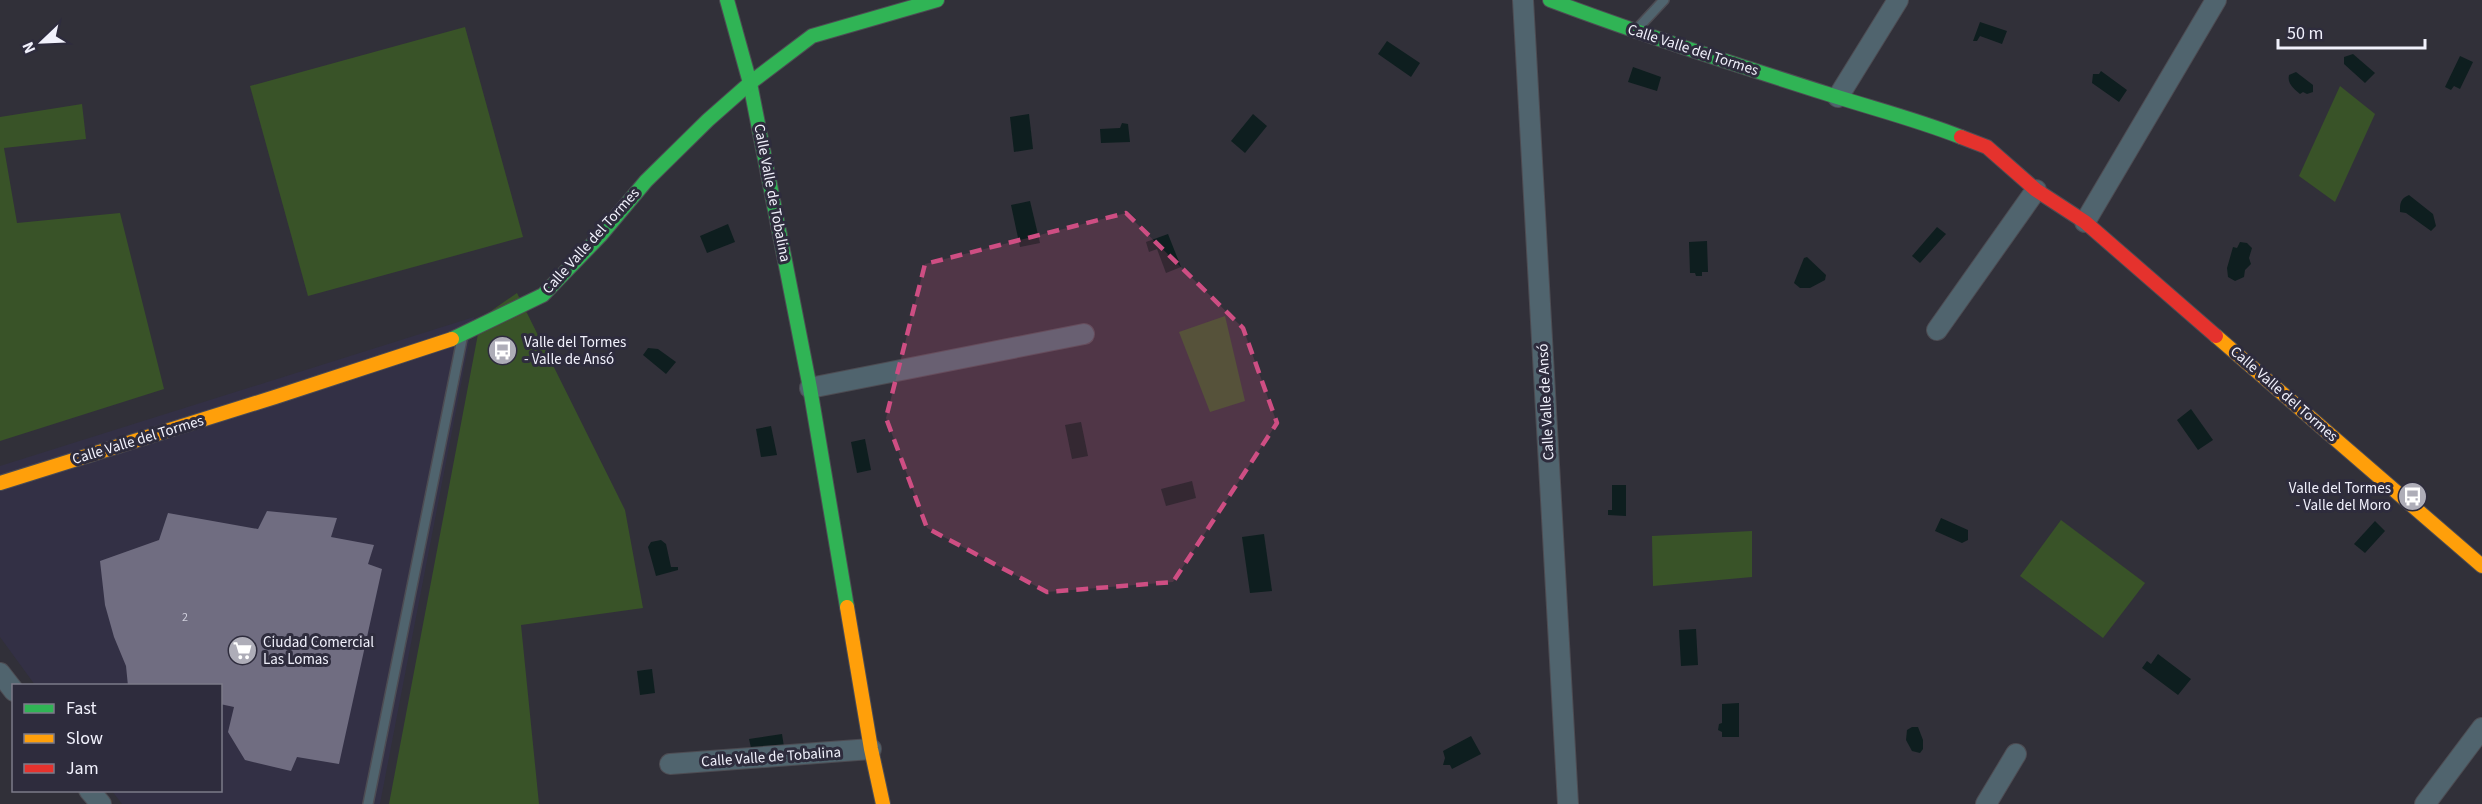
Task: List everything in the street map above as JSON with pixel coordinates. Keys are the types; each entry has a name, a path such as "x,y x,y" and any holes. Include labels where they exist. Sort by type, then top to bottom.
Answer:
{"street":[{"name":"Calle Valle de Tobalina","path":"727,0 750,83 810,388 871,749 883,804"},
{"name":"Calle Valle del Tormes","path":"0,483 286,394 463,335 543,295 600,236 646,181 750,83 812,36 937,0"},
{"name":"Calle Valle de Ansó","path":"1523,0 1568,804"},
{"name":"Calle Valle del Tormes","path":"1550,0 1635,32 1838,98 1916,119 1987,147 2036,190 2085,222 2482,566"},
{"path":"1838,98 1898,0"},
{"path":"2085,222 2216,0"},
{"path":"1937,330 2036,190"},
{"path":"810,388 1084,334"},
{"path":"0,673 12,688"},
{"path":"2426,804 2482,728"},
{"name":"Calle Valle de Tobalina","path":"670,764 871,749"},
{"path":"1986,804 2016,754"}],"lane":[{"path":"1635,32 1664,0"},
{"path":"368,804 463,335"}],"highlighted area":[{"path":"1126,213 1243,328 1277,423 1173,582 1047,592 927,528 886,418 925,264"}],"shaded area":[{"path":"1980,22 2007,31 2002,44 1980,36 1977,41 1973,41"},
{"path":"1387,41 1420,63 1411,77 1378,54"},
{"path":"2353,54 2375,73 2365,83 2344,64 2344,57"},
{"path":"2460,56 2473,62 2460,89 2454,86 2451,90 2445,87"},
{"path":"1633,67 1661,77 1657,91 1628,82"},
{"path":"2101,71 2127,90 2119,102 2092,83 2093,74 2099,74"},
{"path":"2296,72 2313,85 2313,92 2300,94 2293,87 2289,75"},
{"path":"1029,114 1033,149 1014,152 1010,117"},
{"path":"1253,114 1267,126 1245,153 1231,141"},
{"path":"1122,123 1128,124 1130,142 1101,143 1100,129 1120,128"},
{"path":"2409,195 2433,214 2436,226 2431,231 2406,213 2400,212 2401,202"},
{"path":"1030,201 1040,243 1020,247 1011,205"},
{"path":"728,224 735,242 707,253 700,236"},
{"path":"1937,227 1946,234 1920,263 1912,256"},
{"path":"1168,234 1181,267 1166,273 1157,249 1149,252 1146,242"},
{"path":"1707,241 1708,272 1702,272 1702,276 1696,276 1695,273 1690,273 1689,242"},
{"path":"2240,242 2247,243 2252,248 2249,258 2251,264 2245,270 2244,277 2235,281 2228,277 2227,268 2233,247 2237,248"},
{"path":"1807,257 1826,275 1825,280 1810,288 1800,288 1794,283 1804,258"},
{"path":"474,317 380,804 122,804 113,792 222,792 222,684 34,684 0,637 0,466"},
{"path":"648,348 658,349 676,362 666,374 643,355"},
{"path":"2191,409 2213,440 2198,450 2177,420"},
{"path":"1081,422 1088,456 1072,459 1065,425"},
{"path":"771,426 777,455 761,457 756,429"},
{"path":"865,439 871,470 857,473 851,442"},
{"path":"1192,481 1196,498 1166,506 1161,489"},
{"path":"1612,485 1626,485 1626,516 1608,515 1608,510 1612,510"},
{"path":"1941,518 1968,530 1968,540 1962,543 1935,531"},
{"path":"2375,521 2385,531 2365,553 2354,544"},
{"path":"1264,534 1272,591 1250,593 1242,537"},
{"path":"661,540 666,544 671,567 678,567 678,570 656,576 648,547 651,542"},
{"path":"1696,629 1698,665 1681,666 1679,630"},
{"path":"2158,654 2191,679 2178,695 2142,668 2147,661 2151,664"},
{"path":"652,669 655,693 640,695 637,671"},
{"path":"1739,703 1739,737 1722,737 1722,732 1718,730 1719,724 1722,723 1722,704"},
{"path":"1918,727 1923,740 1923,749 1920,753 1912,751 1906,740 1907,730"},
{"path":"782,734 784,747 752,752 749,739"},
{"path":"1471,736 1481,754 1452,769 1450,765 1443,765 1445,758 1443,751"}],"green space":[{"path":"465,27 523,237 308,296 250,86"},
{"path":"2340,86 2375,114 2335,202 2299,176"},
{"path":"82,104 86,139 4,148 17,223 120,213 164,389 0,441 0,117"},
{"path":"517,293 625,510 643,608 521,625 539,804 389,804 481,318"},
{"path":"1225,316 1245,401 1210,412 1179,332"},
{"path":"2061,520 2145,583 2103,638 2020,576"},
{"path":"1752,531 1752,577 1653,586 1652,536"}],"building":[{"name":"Ciudad Comercial Las Lomas","path":"267,511 337,518 331,537 374,545 368,564 382,569 339,764 297,757 291,771 245,760 228,732 234,707 222,704 222,684 128,684 126,666 114,637 105,605 100,561 159,540 168,513 258,529"}],"traffic: fast":[{"path":"727,0 750,83 810,388 847,607"},
{"path":"452,339 543,295 600,236 646,181 708,120 750,83 812,36 937,0"},
{"path":"1550,0 1690,49 1961,137"}],"traffic: slow":[{"path":"2216,336 2482,566"},
{"path":"0,483 452,339"},
{"path":"847,607 871,749 883,804"}],"traffic: jam":[{"path":"1961,137 1987,147 2036,190 2085,222 2216,336"}],"place":[{"name":"Valle del Tormes - Valle de Ansó","path":"503,351"},
{"name":"Valle del Tormes - Valle del Moro","path":"2412,497"},
{"name":"Ciudad Comercial Las Lomas","path":"242,651"}]}
